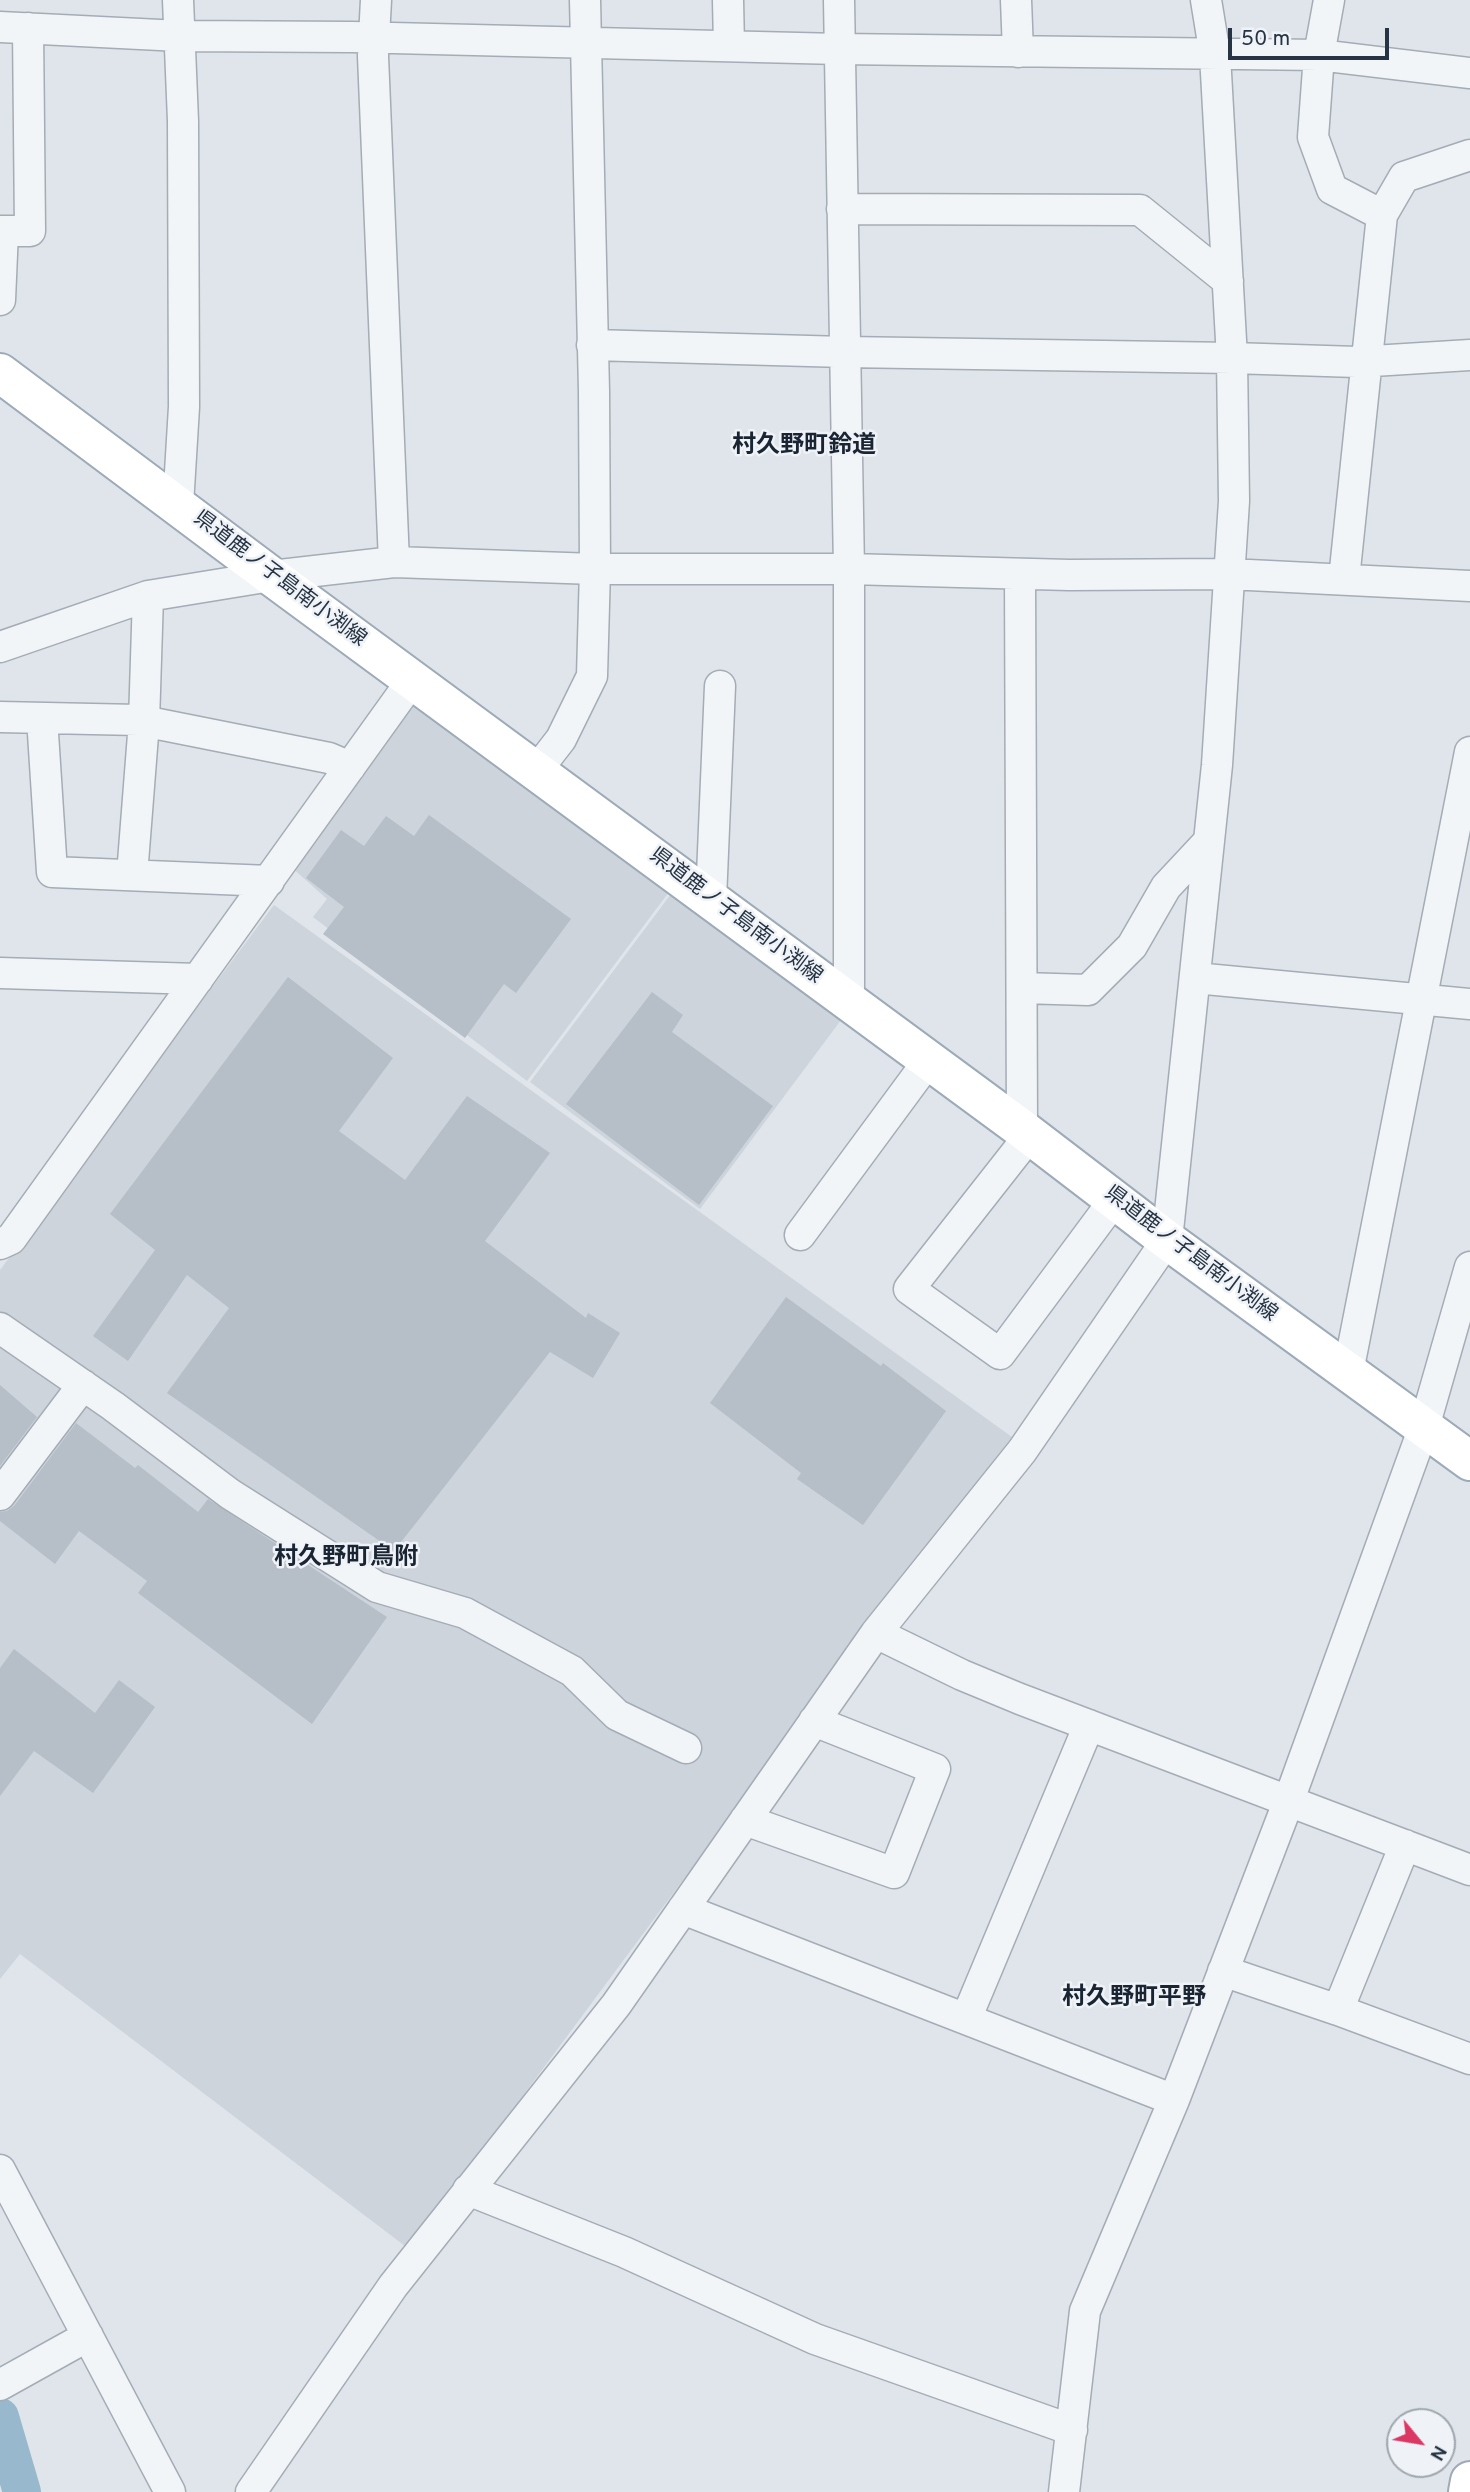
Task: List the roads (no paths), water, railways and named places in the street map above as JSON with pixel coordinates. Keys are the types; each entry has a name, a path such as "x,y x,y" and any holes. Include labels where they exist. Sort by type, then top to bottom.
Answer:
{"main road":[{"name":"県道鹿ノ子島南小渕線","path":"0,373 1026,1132 1167,1240 1470,1461"},
{"path":"1468,2492 1470,2481"}],"street":[{"path":"178,0 183,121 184,407 178,505"},
{"path":"376,0 373,56 394,562"},
{"path":"537,770 561,738 592,676 595,569 585,0"},
{"path":"728,0 729,46"},
{"path":"839,0 849,569 849,1002"},
{"path":"1016,0 1018,52"},
{"path":"251,2492 393,2286 616,2005 876,1633 1021,1451 1167,1240 1217,765 1234,500 1233,358 1214,55 1206,0"},
{"path":"1329,0 1319,55 1313,137 1332,189 1382,215"},
{"path":"0,300 2,231 30,231 14,28 180,36 1319,55 1470,73"},
{"path":"1344,579 1382,215 1404,177 1470,155"},
{"path":"842,209 1140,210 1228,281"},
{"path":"592,345 1365,361 1470,355"},
{"path":"0,647 148,596 271,576 394,562 595,569 1230,574 1470,586"},
{"path":"1020,574 1022,988 1026,1132 909,1289 1000,1354 1115,1199"},
{"path":"132,875 144,722 148,596"},
{"path":"4,1245 414,679"},
{"path":"710,899 720,687"},
{"path":"0,717 144,722 329,758 351,767"},
{"path":"42,718 52,872 268,881"},
{"path":"1348,1372 1470,751"},
{"path":"1022,988 1088,990 1132,946 1167,887 1209,841"},
{"path":"0,972 198,979"},
{"path":"1195,978 1470,1004"},
{"path":"800,1235 929,1060"},
{"path":"1064,2492 1085,2311 1174,2100 1289,1800 1424,1427 1470,1267"},
{"path":"0,1328 83,1385 230,1494 377,1587 465,1613 572,1671 617,1715 686,1748"},
{"path":"0,1495 83,1385"},
{"path":"876,1633 962,1675 1470,1870"},
{"path":"745,1820 894,1872 934,1769 814,1721"},
{"path":"966,2019 1090,1725"},
{"path":"1338,2010 1405,1844"},
{"path":"683,1909 1174,2100"},
{"path":"1223,1971 1470,2059"},
{"path":"0,2170 170,2492"},
{"path":"468,2190 624,2252 815,2339 1072,2430"},
{"path":"0,2385 88,2336"}],"waterway":[{"path":"0,2417 22,2492"}],"district":[{"name":"村久野町鈴道","path":"804,447"},
{"name":"村久野町鳥附","path":"346,1559"},
{"name":"村久野町平野","path":"1134,1999"}]}
